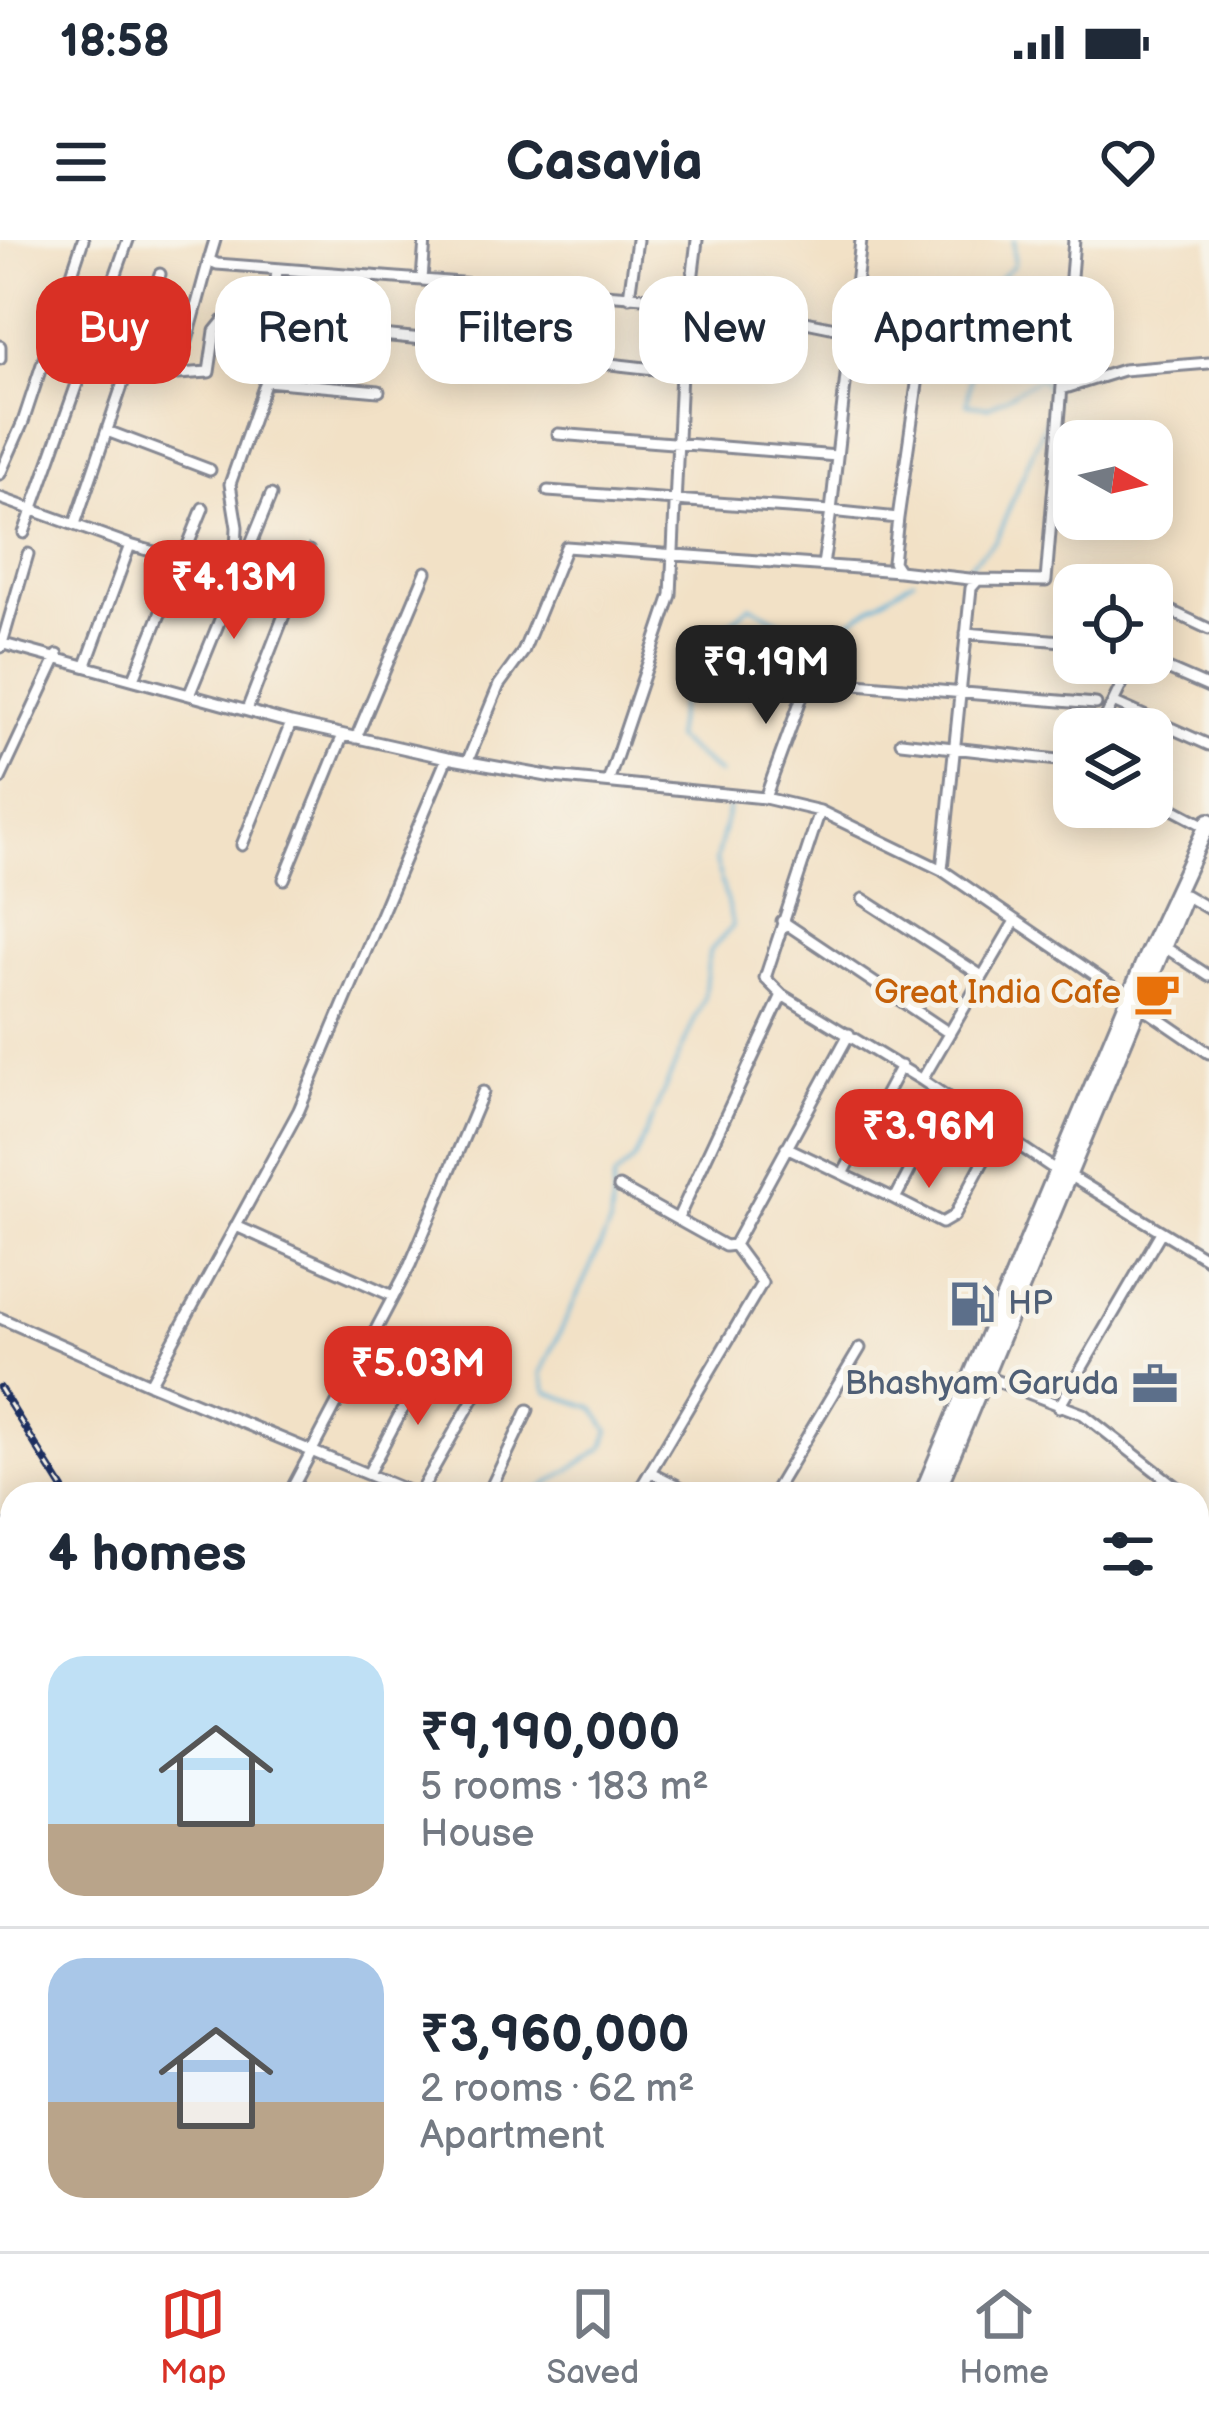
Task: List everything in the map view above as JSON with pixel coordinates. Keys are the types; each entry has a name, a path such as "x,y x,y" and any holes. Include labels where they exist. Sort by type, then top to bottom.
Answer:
{"main road":[{"path":"927,1482 1208,824"},
{"path":"1134,1001 1209,843"},
{"path":"940,1482 1062,1173"}],"street":[{"path":"0,474 38,380 83,240"},
{"path":"24,532 128,240"},
{"path":"215,240 178,374 209,372 215,336"},
{"path":"422,276 425,240"},
{"path":"628,297 637,240"},
{"path":"693,276 697,240"},
{"path":"858,276 861,240"},
{"path":"468,760 499,685 523,652 562,550 572,545 977,580 1046,581 1074,240"},
{"path":"209,260 415,280"},
{"path":"276,276 277,270"},
{"path":"74,524 160,274"},
{"path":"615,296 639,298"},
{"path":"0,346 0,359"},
{"path":"1062,389 1123,370 1209,363"},
{"path":"235,575 237,527 230,484 265,384"},
{"path":"300,384 379,391"},
{"path":"609,778 665,618 680,384"},
{"path":"823,566 847,384"},
{"path":"899,571 893,562 917,384"},
{"path":"106,431 210,470"},
{"path":"558,434 837,456"},
{"path":"548,491 674,496 898,518"},
{"path":"190,693 271,495"},
{"path":"0,498 130,545 235,575"},
{"path":"135,676 203,508"},
{"path":"86,665 130,545"},
{"path":"247,710 309,551"},
{"path":"28,554 1,645 135,676 291,723 447,758 553,777 609,778 765,798 820,811 884,837 942,870 1209,1053"},
{"path":"356,738 426,572"},
{"path":"942,870 970,588 977,580"},
{"path":"1173,612 1209,629"},
{"path":"966,633 1053,639"},
{"path":"0,779 58,656"},
{"path":"1173,671 1209,687"},
{"path":"765,798 808,680 961,689 1096,704"},
{"path":"1110,708 1122,684"},
{"path":"1113,702 1209,745"},
{"path":"242,845 291,723"},
{"path":"284,879 344,735"},
{"path":"901,742 1053,759"},
{"path":"150,1384 299,1110 447,758"},
{"path":"1173,808 1208,824"},
{"path":"820,811 764,975 782,995 1209,1260"},
{"path":"1186,895 1209,909"},
{"path":"863,899 982,976"},
{"path":"782,921 950,1033"},
{"path":"922,1080 1015,921"},
{"path":"1163,946 1209,976"},
{"path":"678,1218 782,995"},
{"path":"734,1245 850,1034"},
{"path":"843,1174 901,1066"},
{"path":"295,1482 393,1296 484,1092"},
{"path":"896,1199 948,1097"},
{"path":"785,1148 942,1223 954,1216 999,1132"},
{"path":"619,1187 724,1246 734,1245"},
{"path":"236,1226 393,1296"},
{"path":"1059,1407 1161,1232"},
{"path":"644,1482 762,1283 734,1245"},
{"path":"0,1318 388,1482"},
{"path":"780,1482 860,1348"},
{"path":"368,1474 428,1361"},
{"path":"984,1376 1083,1414 1170,1482"},
{"path":"424,1482 481,1384"},
{"path":"494,1482 529,1410"},
{"path":"650,1472 670,1482"}],"waterway":[{"path":"928,569 935,565 966,568 996,540 1055,398 1040,378 988,407 967,404 973,362 962,341 980,296 1014,265 1014,240"},
{"path":"720,774 674,738 689,678 718,635 750,605 800,632 847,623 914,579"},
{"path":"551,1482 603,1448 609,1431 594,1408 547,1392 541,1373 610,1225 614,1178 634,1160 704,998 709,952 733,926 716,861 729,806"}],"railway":[{"path":"0,1388 59,1482"}],"place":[{"name":"Great India Cafe","path":"1157,993"},
{"name":"HP","path":"972,1304"},
{"name":"Bhashyam Garuda","path":"1155,1384"}]}
